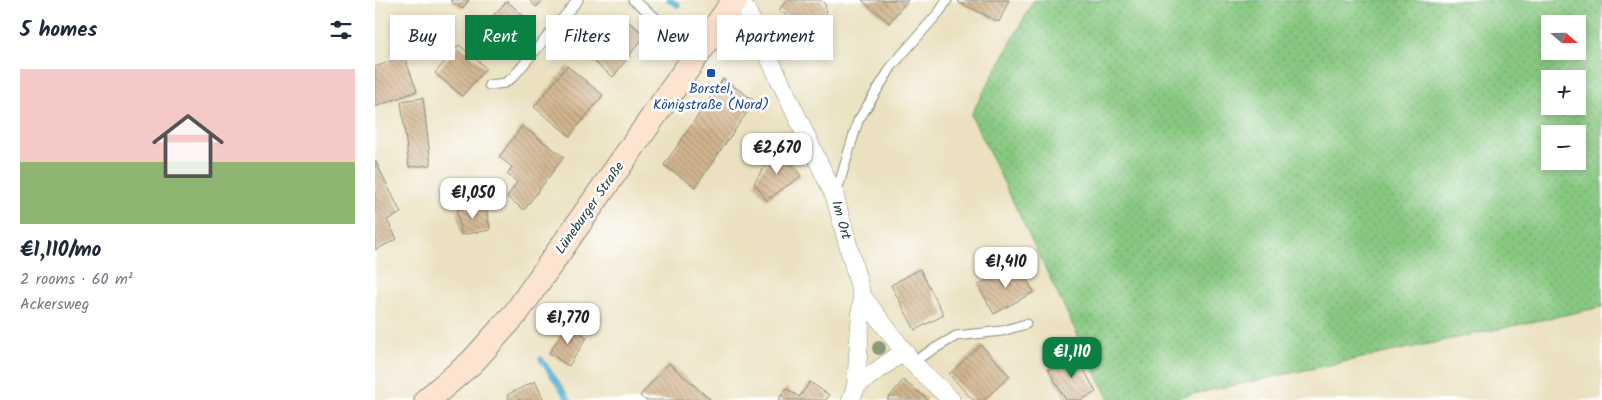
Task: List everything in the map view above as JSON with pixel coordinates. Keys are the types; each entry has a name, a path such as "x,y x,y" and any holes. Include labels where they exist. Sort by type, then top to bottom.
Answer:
{"main road":[{"name":"Lüneburger Straße","path":"707,41 735,1"},
{"name":"Lüneburger Straße","path":"427,400 472,362 516,313 693,60"}],"street":[{"name":"Im Ort","path":"735,1 747,11 835,197 862,296 854,393"},
{"path":"862,296 908,356 951,400"},
{"path":"854,393 908,356"}],"lane":[{"path":"489,85 505,83 513,76 578,0"},
{"path":"633,0 652,15"},
{"path":"835,197 858,121 891,66 940,11 947,0"},
{"path":"908,356 956,336 1001,330 1026,324"}],"green space":[{"path":"1034,0 1602,0 1602,307 1165,400 1109,400 971,115"}],"building":[{"path":"450,0 469,0 462,9"},
{"path":"529,0 543,0 536,7"},
{"path":"787,0 820,0 825,4 826,15 786,15 779,10"},
{"path":"862,0 908,0 889,23"},
{"path":"959,0 1009,0 999,22 958,2"},
{"path":"507,1 523,15 494,15"},
{"path":"629,22 639,30 639,43 629,56"},
{"path":"459,45 465,50 465,60 477,60 486,68 462,96 435,73 446,60 455,60 455,50"},
{"path":"393,60 405,60 417,91 375,107 375,67"},
{"path":"592,60 626,60 613,77"},
{"path":"567,66 603,95 570,136 534,107"},
{"path":"723,79 755,101 695,187 664,165"},
{"path":"423,98 431,165 409,167 401,101"},
{"path":"522,126 564,157 524,210 507,197 517,182 507,174 512,167 499,157"},
{"path":"779,145 801,176 767,200 754,183"},
{"path":"375,160 401,213 387,220 397,239 375,250"},
{"path":"486,205 490,230 461,235 457,210"},
{"path":"1017,263 1034,292 994,314 978,285"},
{"path":"920,269 944,315 915,330 891,285"},
{"path":"567,325 587,337 569,366 549,353"},
{"path":"981,345 1010,376 984,400 973,400 949,374"},
{"path":"1075,354 1096,392 1081,400 1066,400 1048,369"},
{"path":"669,363 711,400 645,400 640,396"},
{"path":"903,380 928,400 887,400"},
{"path":"535,381 544,400 509,400 507,395"},
{"path":"810,382 829,395 826,400 778,400 786,388 799,397"}],"waterway":[{"path":"669,0 678,5"},
{"path":"541,359 569,400"}],"place":[{"name":"Borstel, Königstraße (Nord)","path":"711,73"}]}
